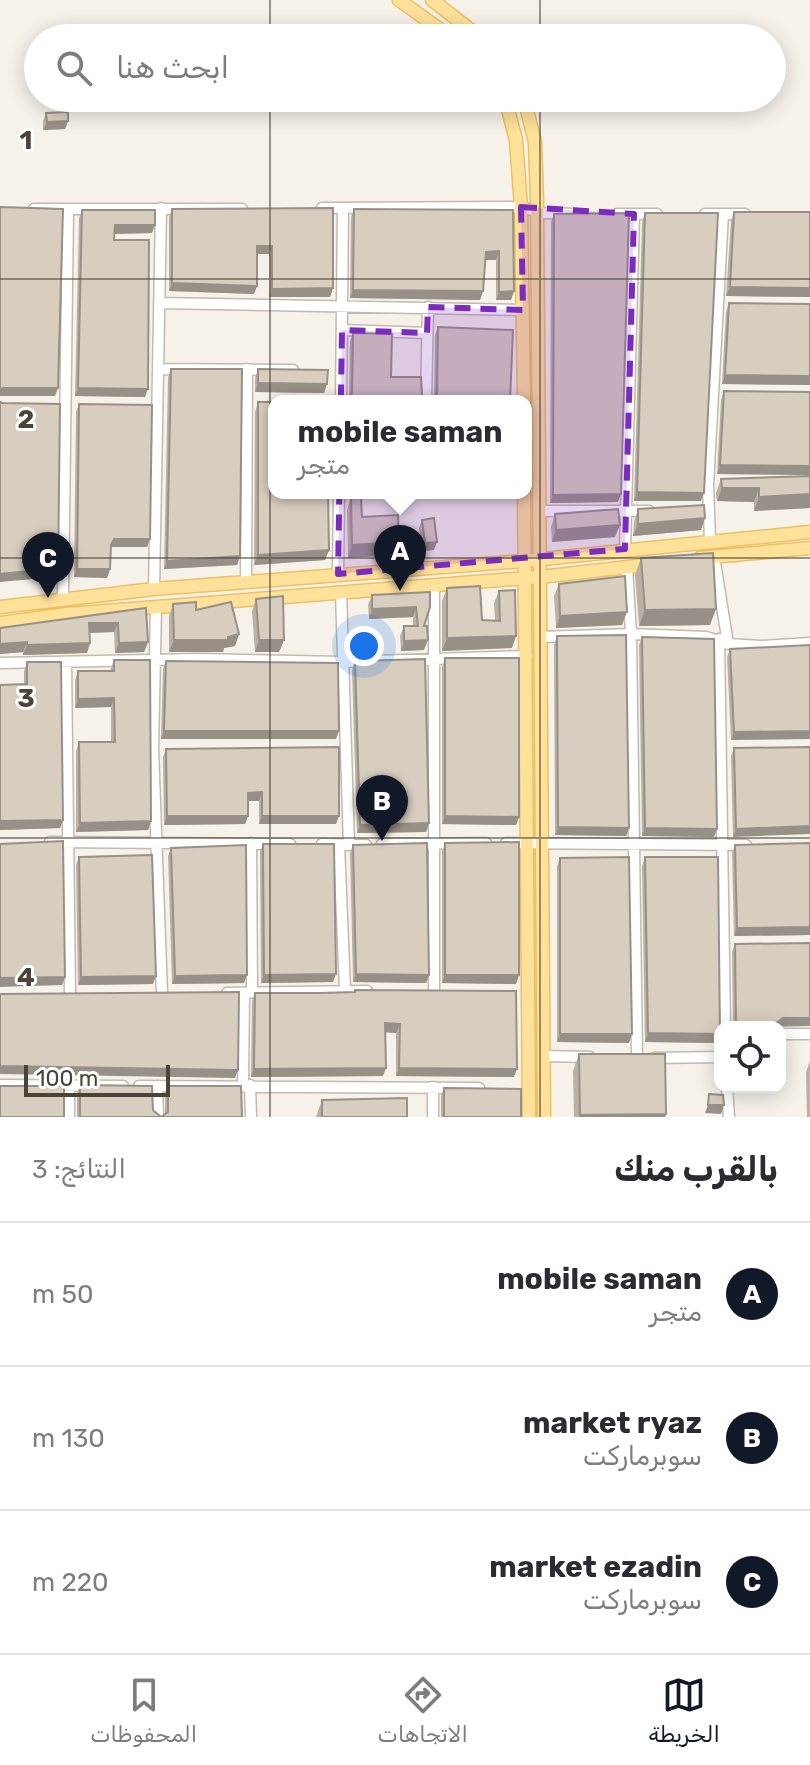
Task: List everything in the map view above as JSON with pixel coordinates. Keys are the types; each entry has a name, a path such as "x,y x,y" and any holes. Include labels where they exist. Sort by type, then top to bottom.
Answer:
{"main road":[{"path":"399,0 432,24"},
{"path":"432,0 463,24"},
{"path":"511,112 521,207 524,395"},
{"path":"528,112 535,142 537,212 544,1117"},
{"path":"524,499 527,656 524,1089 529,1117"},
{"path":"0,607 154,589 539,560 810,532"},
{"path":"685,560 810,548"},
{"path":"0,623 67,614 540,577 671,562"},
{"path":"524,1089 544,1089"}],"street":[{"path":"313,208 521,207 537,212 592,214"},
{"path":"154,589 161,208"},
{"path":"27,209 251,209"},
{"path":"63,598 68,209"},
{"path":"341,395 343,209"},
{"path":"606,214 664,214"},
{"path":"625,549 634,214"},
{"path":"693,214 752,214"},
{"path":"710,541 708,485 723,214"},
{"path":"159,303 523,310"},
{"path":"717,304 733,304"},
{"path":"426,395 428,307"},
{"path":"342,330 427,333"},
{"path":"159,369 310,370"},
{"path":"246,581 247,369"},
{"path":"325,370 341,370"},
{"path":"713,392 726,392"},
{"path":"48,404 80,404"},
{"path":"143,405 159,405"},
{"path":"708,485 723,484"},
{"path":"338,574 339,499"},
{"path":"696,509 709,509"},
{"path":"539,511 655,511"},
{"path":"714,556 724,642 725,1021"},
{"path":"627,568 631,634 637,1058"},
{"path":"434,585 434,992"},
{"path":"341,592 346,747 345,990"},
{"path":"156,607 153,749 162,993"},
{"path":"540,637 631,634 761,646 810,643"},
{"path":"0,663 31,660 343,662 527,656"},
{"path":"66,662 70,995"},
{"path":"331,747 346,747"},
{"path":"722,748 736,748"},
{"path":"153,749 168,749"},
{"path":"41,843 295,844"},
{"path":"251,843 247,1085 251,1117"},
{"path":"310,844 752,845"},
{"path":"723,944 738,944"},
{"path":"217,993 375,991"},
{"path":"419,992 448,992"},
{"path":"147,993 176,993"},
{"path":"56,995 86,994"},
{"path":"786,1034 810,1034"},
{"path":"544,1056 597,1057"},
{"path":"624,1058 714,1057"},
{"path":"0,1085 491,1089"},
{"path":"69,1085 69,1117"},
{"path":"157,1086 158,1117"},
{"path":"433,1087 433,1117"},
{"path":"727,1093 729,1117"}],"highlighted area":[{"path":"521,207 634,214 625,549 338,574 342,330 427,333 428,307 523,310"}],"building":[{"path":"68,112 68,121 47,122 46,113"},
{"path":"0,207 63,209 58,388 0,390"},
{"path":"333,208 333,288 272,289 272,246 257,246 257,286 172,283 172,209"},
{"path":"354,209 513,210 514,291 499,292 499,251 486,252 483,291 353,290"},
{"path":"82,210 155,210 155,225 115,225 114,240 149,240 148,389 78,388"},
{"path":"734,212 810,212 810,288 730,287"},
{"path":"629,213 621,494 553,495 554,214"},
{"path":"645,213 718,213 704,493 637,492"},
{"path":"729,303 810,304 810,376 725,375"},
{"path":"438,327 513,330 510,395 435,395"},
{"path":"353,333 392,334 391,377 421,377 422,395 351,395"},
{"path":"171,369 242,369 240,556 167,561"},
{"path":"258,369 328,370 327,384 258,383"},
{"path":"724,391 810,392 810,466 720,465"},
{"path":"0,402 60,404 58,568 0,574"},
{"path":"258,402 268,402 268,499 328,499 329,550 258,555"},
{"path":"79,404 152,405 150,539 114,539 110,569 77,569"},
{"path":"810,476 810,494 759,497 759,488 722,488 721,479"},
{"path":"351,499 361,499 362,517 398,515 399,542 352,545"},
{"path":"704,505 705,518 638,524 638,509"},
{"path":"618,509 620,525 556,530 555,514"},
{"path":"434,518 437,542 425,543 422,520"},
{"path":"713,553 716,609 645,610 641,558"},
{"path":"625,576 627,612 560,616 559,584"},
{"path":"480,586 482,620 500,621 499,591 515,590 516,636 447,638 447,588"},
{"path":"430,592 430,607 424,626 427,626 428,640 404,641 404,626 418,626 416,607 372,609 372,595"},
{"path":"283,596 284,640 259,640 256,599"},
{"path":"196,602 196,610 231,602 239,634 228,637 228,640 174,640 173,604"},
{"path":"146,608 148,642 119,643 118,623 89,623 90,643 0,644 0,628"},
{"path":"626,635 629,828 558,827 557,636"},
{"path":"642,637 714,639 717,829 645,828"},
{"path":"810,645 810,731 734,732 730,649"},
{"path":"445,658 519,658 519,817 445,816"},
{"path":"425,659 429,823 360,825 355,661"},
{"path":"114,660 150,660 151,821 80,823 79,742 115,742 114,698 78,699 78,671 114,671"},
{"path":"166,661 338,663 339,731 164,731"},
{"path":"27,662 61,662 63,820 0,821 0,685 27,684"},
{"path":"339,747 339,816 262,816 262,792 248,793 248,816 167,816 166,749"},
{"path":"810,747 810,826 736,829 734,748"},
{"path":"63,841 65,977 0,978 0,844"},
{"path":"519,842 519,975 445,975 445,843"},
{"path":"427,843 429,975 356,974 353,845"},
{"path":"810,843 810,927 737,928 735,845"},
{"path":"263,844 334,844 336,974 264,975"},
{"path":"246,845 247,975 175,976 171,848"},
{"path":"152,855 156,976 81,977 79,857"},
{"path":"629,857 632,1034 560,1034 560,858"},
{"path":"645,857 718,857 720,1021 714,1021 714,1034 648,1033"},
{"path":"810,943 810,1018 736,1021 735,944"},
{"path":"516,991 517,1069 399,1068 400,1024 385,1023 386,1068 254,1069 255,993"},
{"path":"239,992 238,1070 0,1066 0,994"},
{"path":"579,1054 665,1054 666,1114 580,1115"},
{"path":"80,1085 152,1086 153,1110 161,1117 80,1117"},
{"path":"0,1086 64,1086 64,1117 0,1117"},
{"path":"168,1086 241,1086 242,1117 161,1117 168,1112"},
{"path":"444,1088 521,1089 521,1117 444,1117"},
{"path":"709,1094 723,1095 724,1105 708,1105"},
{"path":"407,1098 407,1117 322,1117 322,1100"}],"place":[{"name":"mobile saman","path":"400,591"},
{"name":"market ezadin","path":"48,598"},
{"name":"market ryaz","path":"382,841"}]}
